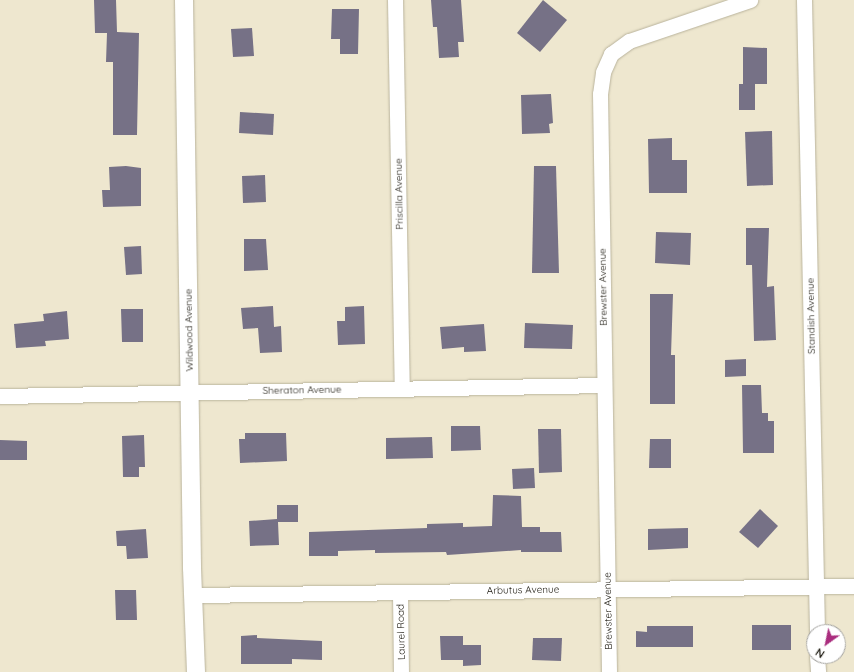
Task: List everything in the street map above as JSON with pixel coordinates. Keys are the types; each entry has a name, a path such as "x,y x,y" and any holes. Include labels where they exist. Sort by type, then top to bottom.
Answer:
{"street":[{"name":"Wildwood Avenue","path":"184,0 193,595 196,666"},
{"name":"Priscilla Avenue","path":"395,0 402,388"},
{"name":"Brewster Avenue","path":"609,672 600,94 602,72 611,54 629,41 750,0"},
{"name":"Standish Avenue","path":"804,0 817,624"},
{"name":"Sheraton Avenue","path":"0,396 604,385"},
{"name":"Arbutus Avenue","path":"193,595 854,586"},
{"name":"Laurel Road","path":"400,592 401,672"}],"building":[{"path":"94,0 116,0 117,32 139,33 137,135 113,135 113,62 106,62 107,33 95,33"},
{"path":"431,0 461,0 464,42 458,42 459,57 439,58 437,27 433,27"},
{"path":"543,0 567,20 540,52 517,33"},
{"path":"332,9 359,9 358,54 340,54 340,39 331,39"},
{"path":"252,28 254,56 233,57 231,29"},
{"path":"743,47 767,48 767,84 743,84"},
{"path":"739,84 755,84 755,110 739,110"},
{"path":"551,94 553,123 549,124 550,133 522,134 521,95"},
{"path":"240,112 274,114 273,135 239,133"},
{"path":"772,131 773,185 747,186 745,132"},
{"path":"672,138 672,160 687,160 687,193 649,193 648,139"},
{"path":"126,166 141,168 141,206 103,207 102,190 110,190 109,167"},
{"path":"534,166 556,166 559,273 532,273"},
{"path":"265,175 266,202 243,203 242,176"},
{"path":"746,228 769,228 767,287 774,286 776,340 754,341 752,265 746,265"},
{"path":"656,232 691,233 690,265 655,263"},
{"path":"244,239 266,239 268,270 244,271"},
{"path":"141,246 142,274 126,275 124,247"},
{"path":"650,294 673,294 671,355 675,355 675,404 650,404"},
{"path":"273,306 274,327 281,326 282,352 260,353 258,328 243,329 241,308"},
{"path":"364,306 365,344 338,345 337,321 345,321 345,307"},
{"path":"121,309 143,309 143,342 122,342"},
{"path":"67,311 69,339 45,341 46,346 16,348 14,324 44,321 43,314"},
{"path":"525,323 573,325 572,349 524,348"},
{"path":"484,324 486,351 464,352 464,347 442,349 440,327"},
{"path":"746,359 746,376 725,377 725,360"},
{"path":"742,385 761,385 762,413 768,413 768,421 774,421 774,453 743,453"},
{"path":"451,426 480,426 481,450 451,451"},
{"path":"538,429 561,429 562,472 539,473"},
{"path":"245,433 286,433 287,461 240,463 239,439 245,439"},
{"path":"144,435 145,467 139,467 139,477 123,477 122,436"},
{"path":"432,437 433,458 386,459 386,438"},
{"path":"650,439 671,439 671,468 649,468"},
{"path":"0,440 27,441 27,460 0,460"},
{"path":"534,468 535,488 513,489 512,469"},
{"path":"493,495 521,496 522,527 540,527 540,532 561,532 562,552 521,552 521,550 447,555 446,552 375,553 375,550 338,551 338,556 309,556 309,532 427,528 427,524 463,523 463,527 492,526"},
{"path":"277,505 298,505 298,522 278,522 279,545 250,546 249,521 277,519"},
{"path":"760,509 778,526 758,548 739,532"},
{"path":"688,528 688,548 648,550 648,529"},
{"path":"146,529 148,558 127,559 126,546 117,546 116,531"},
{"path":"115,590 136,590 137,620 116,620"},
{"path":"752,625 791,625 791,650 752,650"},
{"path":"647,626 693,626 693,647 636,647 636,631 647,632"},
{"path":"257,635 257,638 322,641 322,660 292,659 292,664 241,664 241,636"},
{"path":"440,636 463,636 463,645 481,645 481,665 463,666 463,660 441,660"},
{"path":"533,638 562,638 561,661 532,660"}]}
